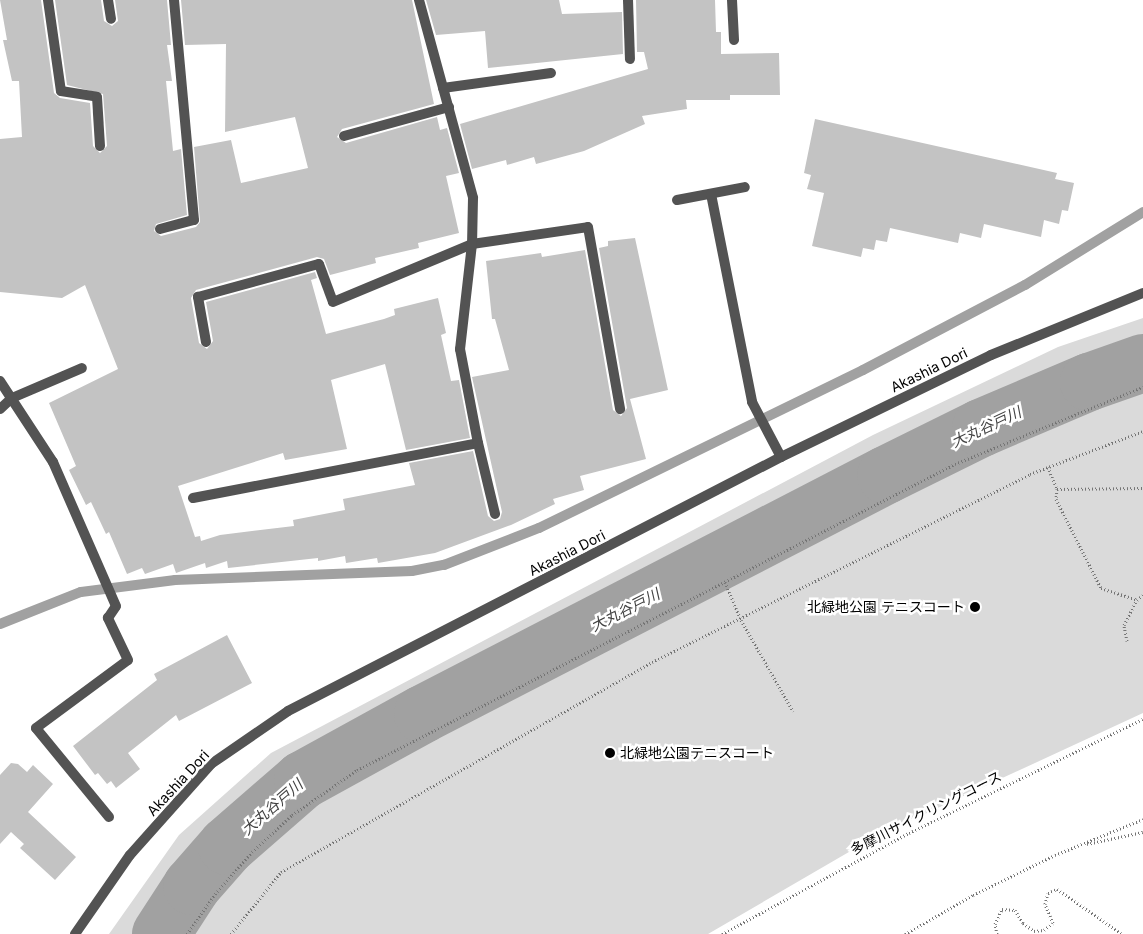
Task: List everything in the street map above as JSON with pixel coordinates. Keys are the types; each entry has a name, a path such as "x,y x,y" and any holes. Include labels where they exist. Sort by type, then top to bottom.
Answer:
{"street":[{"path":"48,0 61,91 97,97 100,146"},
{"path":"108,0 111,19"},
{"path":"160,229 194,220 174,0"},
{"path":"419,0 473,198 472,244 460,349 478,443 496,514"},
{"path":"628,0 630,59"},
{"path":"732,0 734,40"},
{"path":"443,88 550,73"},
{"path":"344,136 448,107"},
{"path":"677,200 746,187"},
{"path":"711,194 752,402 781,457"},
{"path":"206,342 198,297 319,264 333,302 472,244 588,226 620,409"},
{"name":"Akashia Dori","path":"75,934 130,855 211,764 288,711 781,457 991,355 1143,293"},
{"path":"0,409 12,398 82,368"},
{"path":"0,381 53,462 116,606 108,618 128,660 36,728 109,817"},
{"path":"193,498 478,443"}],"path":[{"path":"187,934 215,894 252,852 326,790 357,770 955,464 1143,387"},
{"path":"231,934 282,872 652,662 741,620 1048,467 1143,431"},
{"path":"1048,467 1057,489 1056,499 1101,588 1137,600"},
{"path":"1057,489 1143,488"},
{"path":"725,582 741,620 793,711"},
{"path":"1128,641 1124,625 1137,600 1143,595"},
{"name":"多摩川サイクリングコース","path":"722,934 908,833 1143,719"},
{"path":"905,934 973,895 1143,818"},
{"path":"1080,845 1143,832"},
{"path":"997,934 995,924 1002,909 1015,910 1023,923 1034,931 1044,930 1053,923 1045,904 1048,893 1057,889 1122,934"}],"shaded area":[{"path":"1143,318 1143,713 873,838 708,934 109,934 179,835 271,753 873,435 1058,347"}],"building":[{"path":"0,0 41,0 54,93 60,98 90,103 93,146 100,153 107,146 103,94 67,85 55,0 101,0 104,21 112,26 118,21 115,0 167,0 171,45 167,45 172,81 166,81 173,151 181,149 187,215 156,224 154,231 161,236 196,227 200,222 194,147 231,140 241,183 308,168 295,117 225,132 226,44 185,45 181,0 412,0 434,104 342,129 337,137 346,143 437,117 440,130 447,128 459,173 446,176 459,233 418,243 419,248 375,258 376,263 330,275 324,259 317,257 196,290 191,298 199,343 207,349 213,341 206,302 315,272 317,278 311,280 326,334 384,319 395,315 394,309 438,298 446,333 441,335 451,381 459,380 470,438 406,450 385,364 331,380 347,449 285,460 283,453 178,486 195,537 200,536 201,541 220,535 294,526 293,520 345,510 343,499 415,485 409,463 473,451 488,516 494,521 500,519 502,512 472,377 509,370 495,319 492,319 486,261 541,253 542,257 585,250 613,410 621,416 627,408 599,248 608,246 608,241 635,238 668,390 630,399 646,459 580,476 584,490 553,499 555,504 511,525 435,553 378,563 377,558 346,563 345,556 318,561 318,558 228,568 227,561 206,568 205,563 176,573 173,564 145,574 142,568 127,574 109,532 106,534 91,502 86,505 69,470 76,466 49,403 118,369 85,285 62,298 0,292 0,139 22,137 19,81 12,81 3,40 7,40"},
{"path":"426,0 559,0 562,14 622,12 623,54 488,68 485,31 436,35"},
{"path":"636,0 715,0 716,32 721,32 721,54 779,53 780,95 730,95 730,100 686,100 687,109 642,116 645,124 584,151 536,164 534,157 507,165 506,160 472,169 460,124 648,69 644,52 637,52"},
{"path":"815,119 1057,173 1055,179 1074,183 1068,211 1062,210 1059,224 1044,220 1041,237 984,224 981,238 960,233 958,243 890,228 887,242 876,240 874,250 863,248 861,257 812,246 824,193 807,189 811,175 804,173"},
{"path":"227,635 252,683 179,721 176,715 128,753 140,769 116,788 111,781 107,784 98,773 95,775 73,746 157,680 154,674"},
{"path":"11,763 18,764 27,772 33,765 53,784 28,812 76,857 55,880 20,848 24,844 11,832 0,844 0,775"}],"waterway":[{"path":"0,624 81,592 175,580 412,571 444,565 539,528 863,370 1025,285 1143,212"},
{"name":"大丸谷戸川","path":"161,934 192,886 227,846 303,780 423,714 886,475 981,428 1089,382 1143,363"}],"place":[{"name":"北緑地公園 テニスコート","path":"975,607"},
{"name":"北緑地公園テニスコート","path":"610,753"}]}
